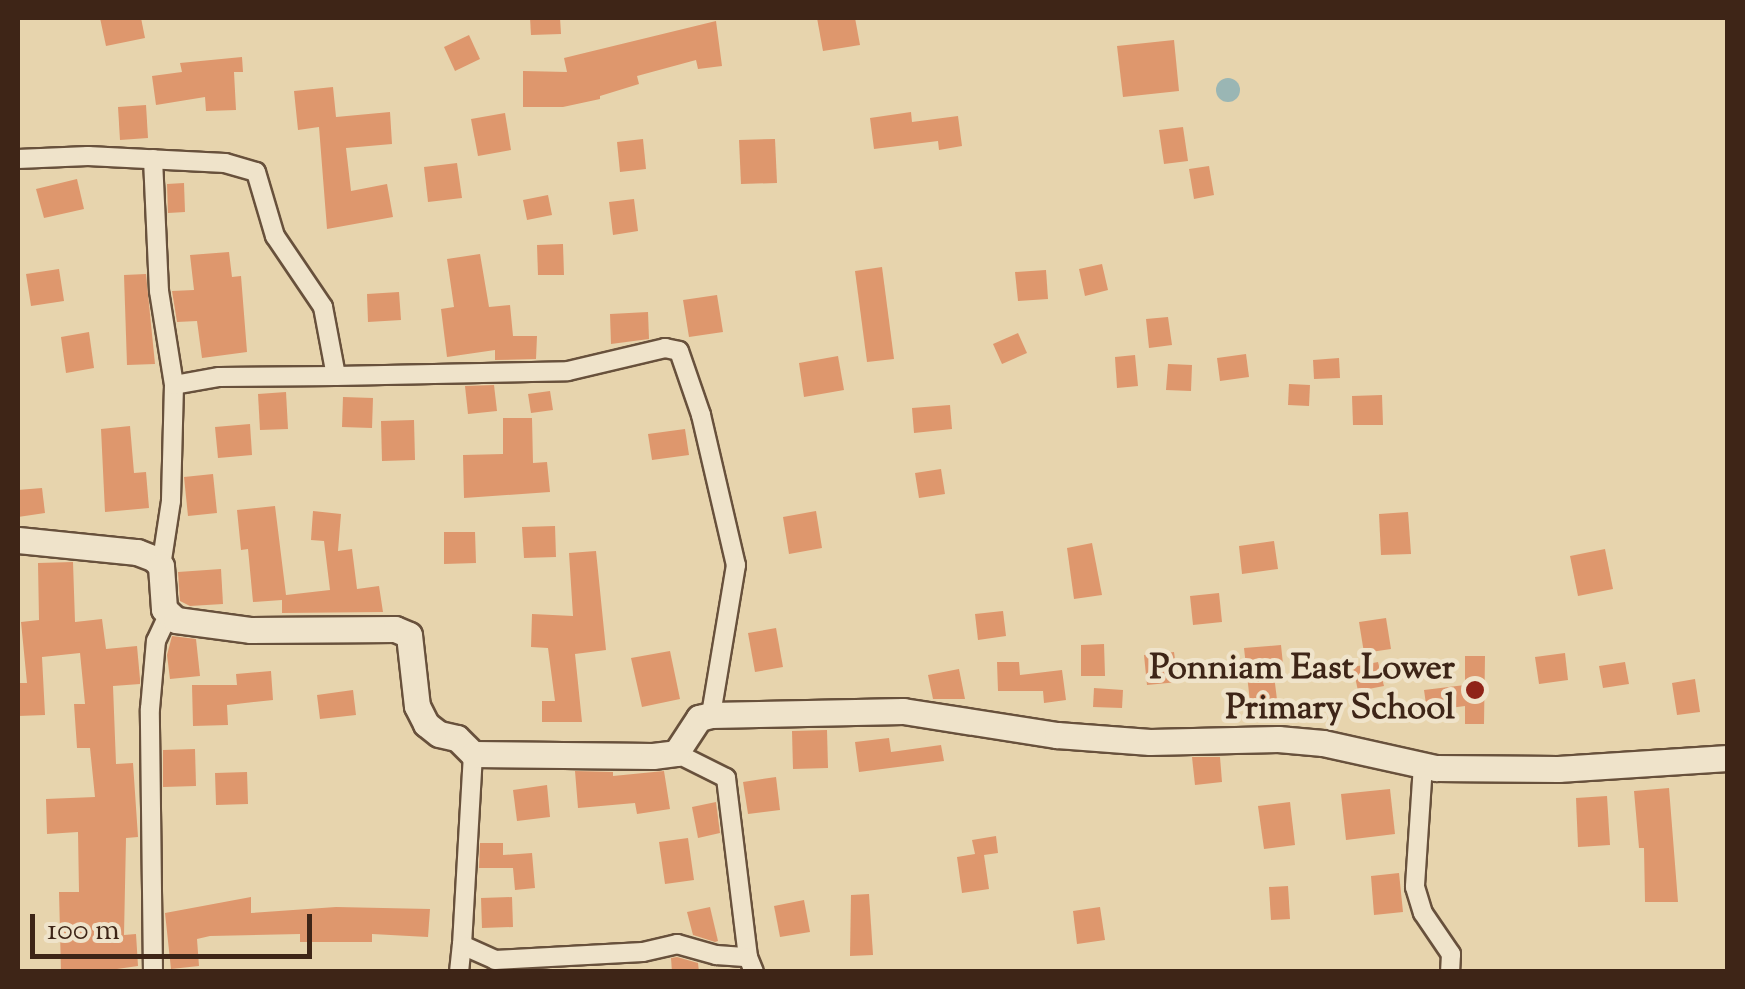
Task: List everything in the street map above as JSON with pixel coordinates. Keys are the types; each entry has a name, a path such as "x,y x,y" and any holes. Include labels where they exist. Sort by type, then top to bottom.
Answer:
{"street":[{"path":"18,159 225,163 256,172 274,236 323,306 336,376"},
{"path":"152,160 159,291 174,385 171,501 162,566 168,615 156,641 150,709 153,972"},
{"path":"174,385 219,377 568,371 664,348 680,351 701,415 736,564 711,715"},
{"path":"18,540 137,552 162,566"},
{"path":"168,615 186,622 251,630 395,630 409,636 417,706 426,724 439,734 457,738 472,754 459,972"},
{"path":"676,753 698,718 711,715 903,711 1076,737 1150,742 1278,739 1324,743 1423,765 1558,769 1728,758"},
{"path":"462,945 494,960 643,952 677,944 751,964 726,778 676,753 472,754"},
{"path":"1423,765 1415,887 1423,913 1450,954 1450,972"}],"water":[{"path":"1228,78 1237,81 1237,99 1228,102 1219,99 1216,90 1219,81"}],"building":[{"path":"100,18 141,18 145,38 106,46"},
{"path":"530,18 560,18 561,34 531,35"},
{"path":"817,18 855,18 860,45 823,51"},
{"path":"716,21 722,66 698,69 696,60 637,76 639,84 600,99 563,107 523,107 523,71 567,72 564,58"},
{"path":"469,35 480,59 455,71 444,47"},
{"path":"1174,40 1179,91 1123,97 1117,46"},
{"path":"242,57 243,72 234,72 236,110 206,111 205,97 156,105 152,76 182,72 180,63"},
{"path":"333,87 336,117 390,112 392,144 346,148 351,191 387,184 393,217 327,229 319,127 298,130 294,91"},
{"path":"146,105 148,138 120,140 118,107"},
{"path":"911,112 912,122 958,116 962,146 939,150 938,141 874,149 870,118"},
{"path":"505,113 511,150 478,156 471,119"},
{"path":"1183,127 1188,161 1164,164 1159,130"},
{"path":"643,139 646,169 620,172 617,142"},
{"path":"775,139 777,183 741,184 739,140"},
{"path":"457,163 462,198 428,202 424,167"},
{"path":"1209,166 1214,195 1194,199 1189,169"},
{"path":"77,179 84,209 44,218 36,189"},
{"path":"184,183 185,212 168,213 167,184"},
{"path":"548,195 552,215 527,220 523,200"},
{"path":"634,199 638,231 613,235 609,202"},
{"path":"563,244 564,275 538,275 537,245"},
{"path":"229,252 232,277 241,276 247,352 202,358 197,321 177,322 172,291 194,290 190,255"},
{"path":"480,254 489,307 510,305 513,336 537,336 536,359 495,360 495,350 447,357 441,309 454,307 447,259"},
{"path":"1102,264 1108,290 1085,296 1079,269"},
{"path":"882,267 894,359 867,362 855,271"},
{"path":"59,269 64,301 31,306 26,274"},
{"path":"1046,270 1048,299 1018,301 1015,272"},
{"path":"146,274 155,364 127,365 124,275"},
{"path":"399,292 401,320 368,322 367,294"},
{"path":"717,295 723,332 689,337 683,300"},
{"path":"648,312 649,339 611,344 610,314"},
{"path":"1168,317 1172,345 1149,348 1146,319"},
{"path":"89,332 94,368 66,373 61,337"},
{"path":"1018,333 1027,353 1002,364 993,344"},
{"path":"1246,354 1249,377 1220,381 1217,358"},
{"path":"1135,355 1138,386 1117,388 1115,357"},
{"path":"838,356 844,390 804,397 799,363"},
{"path":"1339,358 1340,378 1314,379 1313,360"},
{"path":"1168,364 1192,365 1191,391 1166,390"},
{"path":"1289,384 1310,385 1309,406 1288,405"},
{"path":"494,385 497,411 468,414 465,386"},
{"path":"550,391 553,410 531,413 528,394"},
{"path":"286,392 288,429 260,430 258,394"},
{"path":"1382,395 1383,425 1353,425 1352,396"},
{"path":"343,397 373,398 372,428 342,427"},
{"path":"950,405 952,429 914,433 912,408"},
{"path":"503,418 532,418 533,463 547,462 550,492 464,498 463,455 503,454"},
{"path":"414,420 415,460 382,461 381,421"},
{"path":"250,424 252,455 218,458 215,427"},
{"path":"130,426 134,473 146,472 149,508 105,512 101,429"},
{"path":"685,429 689,455 652,460 648,434"},
{"path":"941,469 945,494 919,498 915,473"},
{"path":"213,474 217,513 188,516 184,477"},
{"path":"42,488 45,513 18,517 18,490"},
{"path":"275,506 286,595 330,590 324,541 311,540 313,511 341,514 338,551 352,549 357,589 379,586 383,612 282,613 282,600 253,602 248,549 241,550 237,510"},
{"path":"816,511 822,548 789,554 783,517"},
{"path":"1408,512 1411,554 1381,555 1379,514"},
{"path":"555,526 556,557 524,558 522,527"},
{"path":"444,532 475,532 476,563 444,564"},
{"path":"1274,541 1278,569 1242,574 1239,546"},
{"path":"1092,543 1102,595 1074,599 1067,548"},
{"path":"1605,549 1613,589 1578,596 1570,556"},
{"path":"596,551 606,650 575,654 582,722 542,722 542,701 555,701 548,648 531,647 532,614 573,616 569,553"},
{"path":"73,562 75,622 102,619 106,649 137,646 140,679 140,684 113,686 116,764 133,763 138,837 126,838 124,935 136,934 138,966 96,972 61,972 59,892 79,892 78,832 47,834 46,799 95,797 90,748 77,748 74,704 85,704 80,653 42,657 45,715 18,716 18,683 27,683 21,622 39,620 38,563"},
{"path":"221,569 223,604 190,606 180,601 178,572"},
{"path":"1219,593 1222,622 1193,625 1190,596"},
{"path":"1003,611 1006,636 978,640 975,614"},
{"path":"1386,618 1391,649 1364,653 1359,622"},
{"path":"776,628 783,667 755,672 748,633"},
{"path":"172,636 196,639 200,676 170,679 167,655"},
{"path":"1104,644 1105,676 1081,676 1081,645"},
{"path":"1281,645 1284,674 1274,675 1278,708 1251,711 1244,648"},
{"path":"670,651 680,699 642,707 631,658"},
{"path":"1174,652 1178,682 1147,685 1144,655"},
{"path":"1565,653 1568,680 1539,684 1535,657"},
{"name":"Ponniam East Lower Primary School","path":"1465,656 1485,656 1484,724 1465,724 1465,706 1427,711 1424,690 1465,685"},
{"path":"997,662 1019,662 1020,675 1062,670 1066,700 1044,703 1043,691 998,691"},
{"path":"1378,662 1384,686 1358,691 1353,667"},
{"path":"1625,662 1629,684 1603,688 1599,666"},
{"path":"959,669 965,699 933,699 928,675"},
{"path":"271,671 273,700 227,705 228,725 193,726 192,685 237,685 236,674"},
{"path":"1695,679 1700,712 1677,715 1672,683"},
{"path":"1094,688 1123,690 1122,708 1093,707"},
{"path":"353,690 356,715 320,719 317,695"},
{"path":"827,730 828,768 793,769 792,731"},
{"path":"889,738 891,752 941,745 944,761 859,772 855,742"},
{"path":"195,749 196,786 163,787 163,750"},
{"path":"1192,757 1220,757 1222,782 1195,785"},
{"path":"575,771 613,772 613,776 664,771 670,809 637,814 635,803 578,808"},
{"path":"247,772 248,804 216,805 215,773"},
{"path":"776,777 780,810 748,814 743,782"},
{"path":"547,785 550,817 517,821 513,790"},
{"path":"1669,788 1678,902 1645,902 1644,848 1639,848 1634,791"},
{"path":"1390,789 1395,834 1346,840 1341,794"},
{"path":"1607,796 1610,845 1578,847 1576,798"},
{"path":"716,802 720,833 698,838 692,807"},
{"path":"1290,802 1295,845 1264,849 1258,806"},
{"path":"996,836 998,853 984,855 989,889 962,893 957,857 975,854 972,840"},
{"path":"688,838 694,880 665,884 659,842"},
{"path":"480,843 503,843 503,855 532,853 535,888 515,890 513,868 479,868"},
{"path":"1399,873 1403,912 1374,915 1371,876"},
{"path":"1288,886 1290,919 1271,920 1269,887"},
{"path":"869,894 873,955 850,956 851,895"},
{"path":"251,897 251,913 336,907 430,909 428,937 372,934 372,942 300,942 300,934 210,936 197,939 199,966 171,969 165,913"},
{"path":"512,897 513,927 482,928 481,898"},
{"path":"804,900 810,932 780,937 774,906"},
{"path":"710,907 718,941 715,942 693,935 687,912"},
{"path":"1100,907 1105,940 1077,944 1073,911"},
{"path":"671,958 698,963 699,972 672,972"}],"place":[{"name":"Ponniam East Lower Primary School","path":"1475,690"}]}
